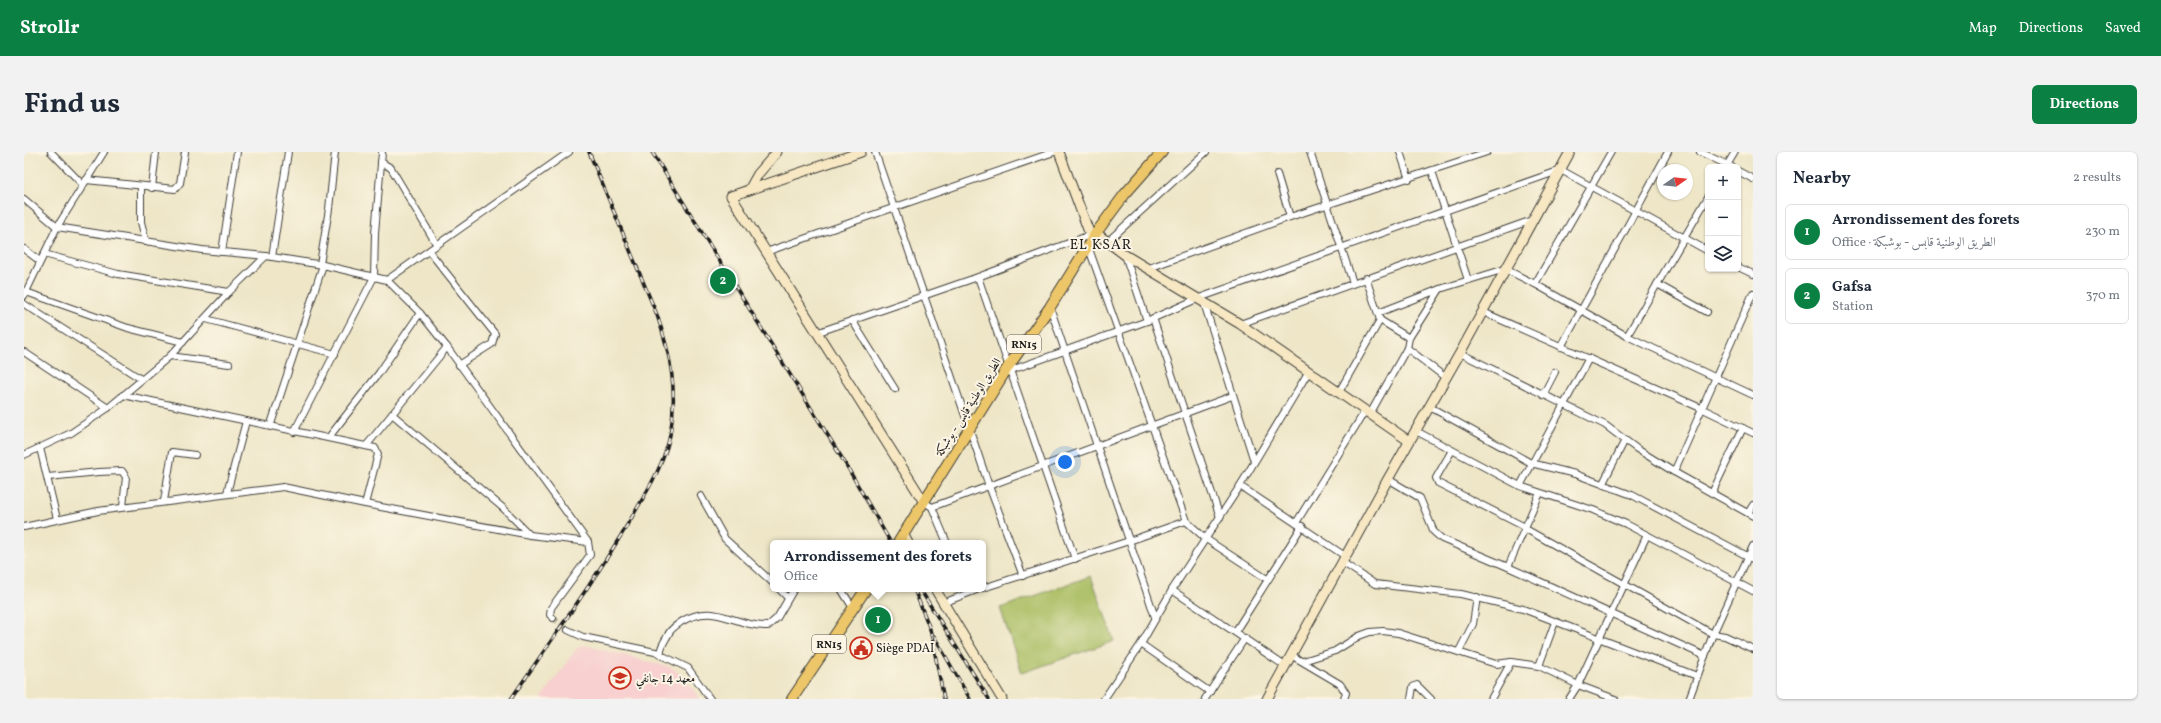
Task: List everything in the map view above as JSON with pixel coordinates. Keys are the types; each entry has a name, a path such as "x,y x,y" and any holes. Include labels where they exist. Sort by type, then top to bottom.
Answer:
{"main road":[{"name":"الطريق الوطنية قابس - بوشبكة","path":"906,539 928,504 970,429 1050,307 1092,238 1125,194 1162,152"},
{"name":"RN15","path":"792,699 864,592"}],"street":[{"path":"51,152 84,182 152,188 178,188 185,152"},
{"path":"104,152 57,227 25,294 128,328 183,342"},
{"path":"152,188 156,152"},
{"path":"222,252 237,152"},
{"path":"24,455 71,433 108,408 170,356 206,319 229,292 269,257 288,152"},
{"path":"270,427 321,265 335,152"},
{"path":"294,432 374,277 375,233 382,152"},
{"path":"387,280 569,152"},
{"path":"749,190 758,174 777,152"},
{"path":"861,152 731,196 816,333 928,504 946,540"},
{"path":"875,152 989,486 1023,576"},
{"path":"766,252 1054,152"},
{"path":"1059,152 1092,238 1120,331 1186,521 1206,539 1267,579"},
{"path":"1107,242 1206,152"},
{"path":"1310,152 1353,282"},
{"path":"1400,152 1409,179"},
{"path":"1465,152 1467,159"},
{"path":"1149,268 1290,217 1432,172 1487,152"},
{"path":"1267,699 1343,559 1483,312 1505,269 1570,152"},
{"path":"1535,284 1612,152"},
{"path":"1561,347 1668,152"},
{"path":"1700,152 1724,164"},
{"path":"1729,164 1735,152"},
{"path":"381,162 391,168 437,245"},
{"path":"1009,369 1120,331 1341,247 1561,170 1705,250"},
{"path":"1432,172 1468,280"},
{"path":"1741,172 1753,179"},
{"path":"1277,174 1290,217"},
{"path":"141,187 141,222 146,242"},
{"path":"24,199 57,227 146,242 321,265 387,280 420,313 447,347 588,542 590,555 551,608 550,614 553,618"},
{"path":"1627,336 1707,200"},
{"path":"1240,324 1353,282 1532,220"},
{"path":"816,333 1092,238 1107,242 1125,255 1149,268 1240,324 1409,441"},
{"path":"24,249 40,261"},
{"path":"429,251 490,326 495,336 490,346 459,365"},
{"path":"44,254 118,274 229,292"},
{"path":"1125,255 1185,412 1220,517"},
{"path":"1741,268 1753,274"},
{"path":"1378,313 1440,289 1505,269 1535,284 1627,336 1753,395"},
{"path":"978,277 1074,559"},
{"path":"1366,278 1380,320 1409,338"},
{"path":"1657,284 1707,312"},
{"path":"1296,522 1368,412 1407,348 1409,338 1440,289"},
{"path":"1674,472 1703,409 1714,378 1753,293"},
{"path":"1202,300 1254,461"},
{"path":"24,304 141,379"},
{"path":"1050,307 1156,617"},
{"path":"1483,312 1703,409 1753,433"},
{"path":"328,437 379,373 420,313"},
{"path":"206,319 297,345 335,354"},
{"path":"852,320 895,389"},
{"path":"1339,392 1380,320"},
{"path":"366,446 447,347"},
{"path":"1407,348 1446,378"},
{"path":"24,352 108,408"},
{"path":"1460,353 1605,425 1674,472 1751,514 1753,505"},
{"path":"170,356 229,364"},
{"path":"1520,486 1531,463 1589,358"},
{"path":"1112,699 1105,697 1141,644 1172,590 1240,486 1309,371"},
{"path":"1543,395 1555,372"},
{"path":"123,394 270,427 328,437 375,448 378,454 365,504"},
{"path":"928,504 989,486 1097,447 1185,412 1232,396"},
{"path":"1430,407 1531,463 1603,483 1632,495 1751,557"},
{"path":"392,414 503,508 530,535"},
{"path":"227,493 246,421"},
{"path":"1712,493 1743,428"},
{"path":"1416,432 1451,452 1520,486 1593,510 1647,535 1753,591"},
{"path":"1603,483 1625,440"},
{"path":"40,448 57,519"},
{"path":"164,502 172,452 196,455"},
{"path":"1451,452 1436,478 1438,483 1525,528 1624,586 1713,634 1725,636 1753,649"},
{"path":"48,477 122,471 126,477 123,507"},
{"path":"1388,479 1420,498 1431,527 1437,536 1705,656"},
{"path":"24,527 57,519 123,507 283,486 365,504 530,535 588,542"},
{"path":"1240,486 1302,526 1375,584 1477,597 1523,609 1697,676"},
{"path":"1508,567 1540,493"},
{"path":"701,496 725,539 770,578"},
{"path":"986,587 1186,521"},
{"path":"1235,632 1267,579 1302,526"},
{"path":"1569,699 1578,685 1600,639 1647,535"},
{"path":"1689,699 1713,634 1736,582 1751,557 1753,546"},
{"path":"1172,590 1285,666"},
{"path":"782,592 788,598"},
{"path":"660,653 669,632 690,617 701,613 714,614 768,626 777,618 792,592"},
{"path":"843,592 853,608"},
{"path":"937,592 1002,699"},
{"path":"943,603 964,592"},
{"path":"1460,651 1473,624 1477,597"},
{"path":"1539,666 1555,622"},
{"path":"568,630 583,637 660,653 664,657 688,668 710,699"},
{"path":"1303,661 1335,651 1370,632 1398,633 1460,651 1496,664 1511,662 1539,666 1578,685 1614,699"},
{"path":"1205,699 1245,638"},
{"path":"1141,644 1210,692"},
{"path":"1291,655 1340,684 1346,693 1344,699"},
{"path":"1491,699 1511,662"},
{"path":"1411,699 1413,687 1417,685 1431,699"}],"shaded area":[{"name":"معهد 14 جانفي","path":"584,645 670,667 676,670 690,685 700,699 541,699 576,649"}],"green space":[{"path":"1091,576 1114,641 1022,673 1000,608"}],"tunnel":[{"path":"553,618 568,630"}],"railway":[{"path":"511,699 618,540 654,478 664,457 670,435 673,404 672,374 662,330 589,152"},
{"path":"652,152 845,463 889,540"},
{"path":"915,592 930,629 944,699"},
{"path":"922,592 989,699"},
{"path":"934,636 970,699"}],"place":[{"name":"Gafsa","path":"723,281"},
{"name":"Arrondissement des forets","path":"878,620"},
{"name":"Siège PDAI","path":"861,648"},
{"name":"معهد 14 جانفي","path":"620,678"}],"district":[{"name":"EL KSAR","path":"1101,244"}]}
